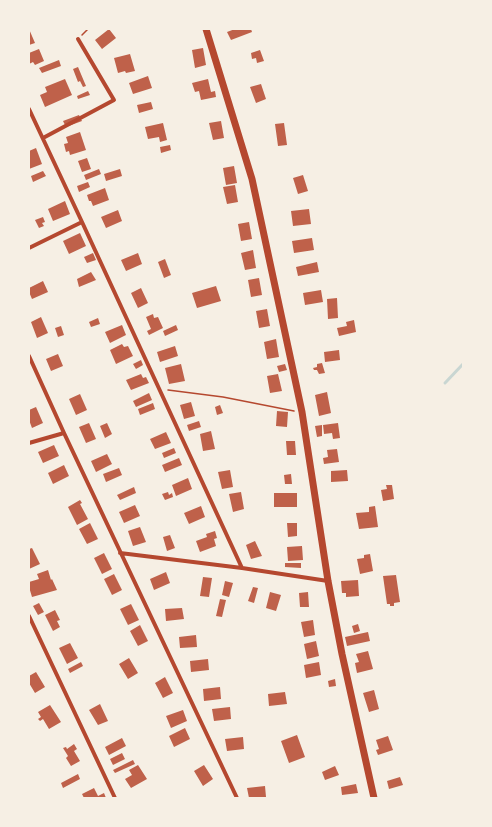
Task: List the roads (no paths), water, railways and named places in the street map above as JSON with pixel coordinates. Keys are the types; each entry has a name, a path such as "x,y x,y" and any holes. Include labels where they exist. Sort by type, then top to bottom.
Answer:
{"main road":[{"path":"206,29 252,179 302,412 328,581 342,654 374,798"}],"street":[{"path":"43,138 114,100 78,39"},
{"path":"29,110 242,568"},
{"path":"29,248 82,222"},
{"path":"29,356 236,798"},
{"path":"29,443 64,433"},
{"path":"120,553 242,568 328,581"},
{"path":"29,616 115,798"}],"waterway":[{"path":"445,383 463,364"}]}
